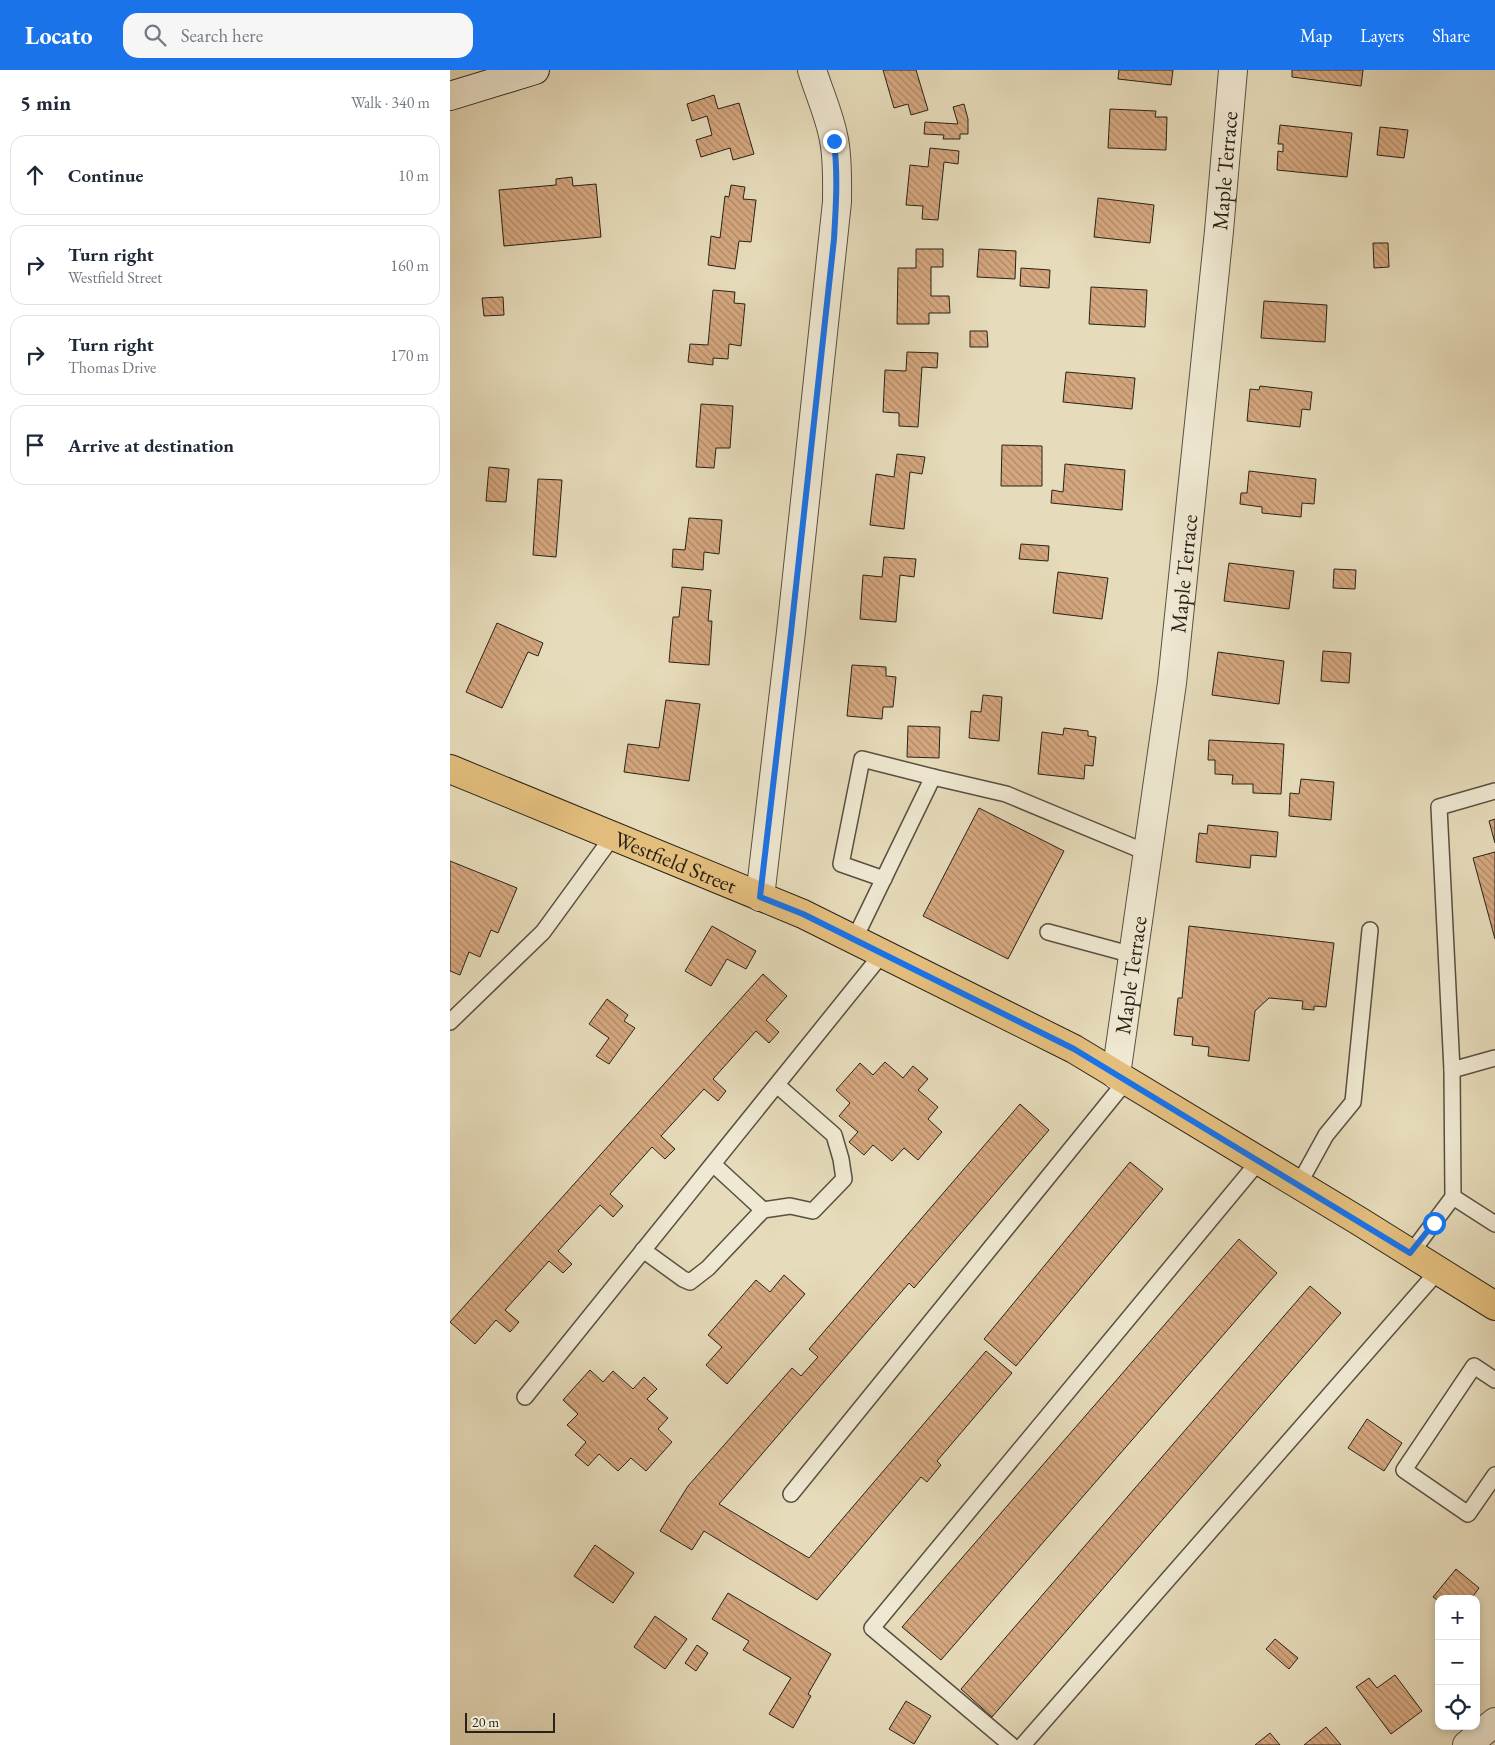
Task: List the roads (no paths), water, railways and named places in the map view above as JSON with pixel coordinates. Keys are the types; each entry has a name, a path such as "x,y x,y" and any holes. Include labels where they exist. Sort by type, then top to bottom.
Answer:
{"main road":[{"name":"Westfield Street","path":"450,769 803,914 1074,1049 1299,1184 1495,1306"}],"street":[{"path":"450,96 535,70"},
{"path":"760,897 792,623 837,202 837,170 834,141 830,122 812,70"},
{"name":"Maple Terrace","path":"1121,1078 1133,955 1173,673 1219,231 1233,70"},
{"path":"1467,1745 1495,1722"}],"lane":[{"path":"884,879 841,864 862,759 1006,794 1148,854"},
{"path":"854,940 933,777"},
{"path":"1410,1253 1453,1197 1452,1070 1439,807 1495,791"},
{"path":"450,1022 543,932 613,836"},
{"path":"1299,1184 1326,1135 1353,1102 1370,930"},
{"path":"1048,932 1133,955"},
{"path":"525,1397 882,954"},
{"path":"1452,1070 1495,1058"},
{"path":"791,1494 1121,1078"},
{"path":"643,1250 690,1282 708,1268 763,1210 790,1206 813,1211 844,1178 834,1135 777,1085"},
{"path":"1011,1745 872,1628 1259,1161"},
{"path":"713,1164 763,1210"},
{"path":"1453,1197 1495,1224"},
{"path":"1023,1745 1438,1271"},
{"path":"1495,1380 1474,1366 1404,1470 1468,1514 1495,1475"}]}
